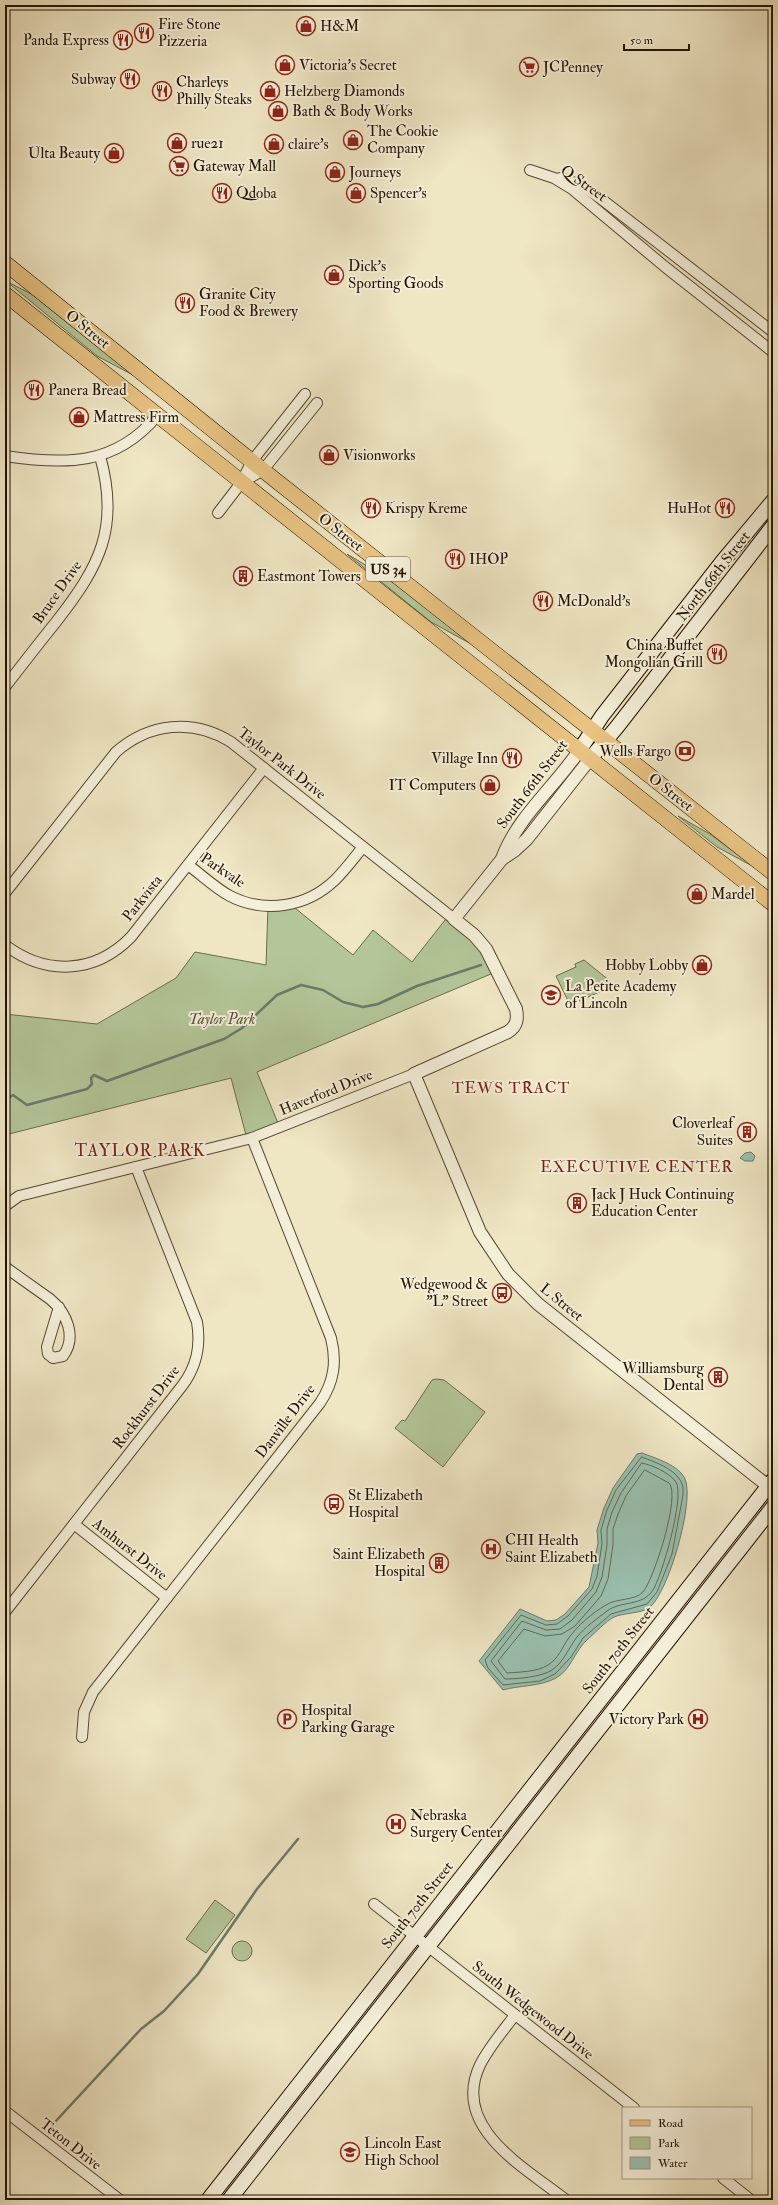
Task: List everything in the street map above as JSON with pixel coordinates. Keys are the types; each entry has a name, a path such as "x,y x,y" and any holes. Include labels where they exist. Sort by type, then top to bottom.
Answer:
{"main road":[{"name":"O Street","path":"5,262 258,466 773,873"},
{"name":"O Street","path":"5,294 241,483 773,904"},
{"name":"North 66th Street","path":"592,731 722,562 770,504"},
{"path":"730,582 732,564 756,531 770,504"},
{"name":"North 66th Street","path":"584,755 606,741 773,526"},
{"name":"South 66th Street","path":"584,755 592,731"},
{"name":"South 70th Street","path":"208,2200 414,1936 771,1486"},
{"path":"229,2200 773,1507"}],"street":[{"name":"Q Street","path":"773,332 659,242 591,192 571,180 530,170 554,178 572,189 664,266 773,352"},
{"path":"241,483 258,466 305,394"},
{"path":"218,512 241,483 317,403"},
{"path":"5,456 62,462 100,456 130,443 140,435 157,416"},
{"name":"Bruce Drive","path":"5,687 78,593 97,560 106,530 108,510 107,484 100,456"},
{"name":"Taylor Park Drive","path":"5,893 111,758 137,737 168,727 201,729 225,739 264,768 474,935 486,949 516,1009 516,1022"},
{"name":"South 66th Street","path":"454,919 502,859 507,844 516,832 584,755"},
{"name":"Parkvista","path":"5,945 21,956 44,965 75,966 95,961 114,952 128,940 264,768"},
{"name":"Parkvale","path":"188,865 222,891 236,898 253,904 283,905 306,900 324,889 340,875 363,847"},
{"name":"Haverford Drive","path":"5,1206 19,1196 252,1138 414,1074 508,1032 516,1022"},
{"name":"L Street","path":"414,1074 474,1222 491,1252 508,1274 544,1308 771,1486"},
{"name":"Danville Drive","path":"82,1736 84,1712 87,1702 100,1683 320,1403 326,1394 334,1373 334,1351 331,1338 252,1138"},
{"name":"Rockhurst Drive","path":"5,1612 182,1386 194,1366 197,1355 199,1333 197,1322 136,1167"},
{"path":"5,1267 59,1307"},
{"name":"Amhurst Drive","path":"74,1524 167,1598"},
{"name":"South Wedgewood Drive","path":"374,1904 633,2107"},
{"path":"515,2015 480,2066 475,2079 474,2105 481,2124 491,2140 566,2200"},
{"name":"Teton Drive","path":"5,2111 120,2200"},
{"path":"724,2179 751,2200"}],"green space":[{"path":"6,281 33,295 133,375 97,356"},
{"path":"347,554 389,579 473,645 431,622"},
{"path":"678,816 710,834 754,867 717,847"},
{"name":"Taylor Park","path":"290,904 353,955 373,930 412,962 449,915 498,971 257,1072 280,1128 247,1139 231,1078 5,1135 5,1014 97,1024 176,978 195,952 266,965 268,906"},
{"path":"584,960 615,985 570,1005 556,976 576,967 575,964"},
{"path":"432,1380 444,1380 485,1412 443,1467 395,1428 402,1420 405,1421"},
{"path":"215,1900 235,1915 206,1953 186,1939"},
{"path":"242,1941 249,1944 252,1951 249,1958 242,1961 235,1958 232,1951 235,1944"}],"water":[{"path":"751,1152 755,1156 753,1161 745,1161 740,1158 745,1153"},
{"path":"642,1453 660,1460 678,1470 685,1479 687,1490 683,1526 678,1546 664,1585 656,1599 646,1610 614,1617 607,1622 584,1644 566,1670 556,1678 543,1683 503,1690 479,1661 520,1609 547,1621 556,1620 565,1614 589,1587 598,1543 597,1530 604,1508 613,1488 637,1454"}],"waterway":[{"path":"5,1100 13,1095 27,1105 87,1089 92,1084 91,1078 94,1075 107,1081 224,1039 242,1028 277,995 301,985 323,990 343,1002 363,1007 378,1004 417,986 481,965"},
{"path":"55,2122 141,2029 164,2011 198,1974 257,1889 298,1839"}],"place":[{"name":"H&M","path":"306,26"},
{"name":"Fire Stone Pizzeria","path":"144,33"},
{"name":"Panda Express","path":"123,40"},
{"name":"Victoria's Secret","path":"285,65"},
{"name":"JCPenney","path":"529,67"},
{"name":"Subway","path":"130,79"},
{"name":"Charleys Philly Steaks","path":"162,91"},
{"name":"Helzberg Diamonds","path":"270,91"},
{"name":"Bath & Body Works","path":"278,111"},
{"name":"The Cookie Company","path":"353,140"},
{"name":"rue21","path":"177,143"},
{"name":"claire's","path":"274,144"},
{"name":"Ulta Beauty","path":"114,153"},
{"name":"Gateway Mall","path":"179,166"},
{"name":"Journeys","path":"335,172"},
{"name":"Qdoba","path":"222,193"},
{"name":"Spencer's","path":"356,193"},
{"name":"Dick's Sporting Goods","path":"334,275"},
{"name":"Granite City Food & Brewery","path":"185,303"},
{"name":"Panera Bread","path":"34,390"},
{"name":"Mattress Firm","path":"79,417"},
{"name":"Visionworks","path":"329,455"},
{"name":"Krispy Kreme","path":"371,508"},
{"name":"HuHot","path":"725,508"},
{"name":"IHOP","path":"455,559"},
{"name":"Eastmont Towers","path":"243,576"},
{"name":"McDonald's","path":"543,601"},
{"name":"China Buffet Mongolian Grill","path":"717,654"},
{"name":"Wells Fargo","path":"685,751"},
{"name":"Village Inn","path":"512,758"},
{"name":"IT Computers","path":"490,785"},
{"name":"Mardel","path":"697,894"},
{"name":"Hobby Lobby","path":"702,965"},
{"name":"La Petite Academy of Lincoln","path":"551,995"},
{"name":"Cloverleaf Suites","path":"747,1132"},
{"name":"Jack J Huck Continuing Education Center","path":"577,1203"},
{"name":"Wedgewood & \"L\" Street","path":"502,1293"},
{"name":"Williamsburg Dental","path":"718,1377"},
{"name":"St Elizabeth Hospital","path":"334,1504"},
{"name":"CHI Health Saint Elizabeth","path":"491,1549"},
{"name":"Saint Elizabeth Hospital","path":"439,1563"},
{"name":"Hospital Parking Garage","path":"287,1719"},
{"name":"Victory Park","path":"698,1719"},
{"name":"Nebraska Surgery Center","path":"396,1824"},
{"name":"Lincoln East High School","path":"350,2152"}],"district":[{"name":"TEWS TRACT","path":"511,1087"},
{"name":"TAYLOR PARK","path":"140,1150"},
{"name":"EXECUTIVE CENTER","path":"637,1166"}]}
